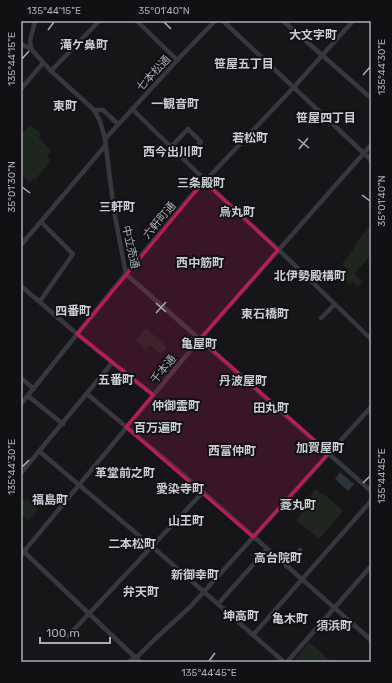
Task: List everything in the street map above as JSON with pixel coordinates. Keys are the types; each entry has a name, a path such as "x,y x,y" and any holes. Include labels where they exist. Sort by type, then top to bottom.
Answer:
{"street":[{"path":"31,49 30,41 35,21"},
{"path":"51,71 99,21"},
{"path":"137,21 177,60"},
{"name":"七本松通","path":"105,139 177,60 215,21"},
{"path":"223,21 371,160"},
{"path":"283,21 371,98"},
{"name":"六軒町通","path":"21,404 126,274 204,181 323,56 353,21"},
{"path":"21,44 31,49 51,71 94,110 103,110 118,124"},
{"path":"21,89 43,63"},
{"path":"132,109 204,181 371,339"},
{"name":"中立売通","path":"94,110 100,121 105,139 114,211 126,274 371,491"},
{"path":"170,147 188,129 201,142 184,160"},
{"name":"千本通","path":"22,552 200,339 371,144"},
{"path":"21,245 105,146"},
{"path":"40,301 73,254 41,222"},
{"path":"21,286 112,363 153,395"},
{"path":"321,318 334,305"},
{"path":"21,473 112,363"},
{"path":"21,378 34,389"},
{"path":"87,394 203,492 371,640"},
{"path":"28,396 63,424"},
{"path":"129,662 190,607 371,406"},
{"path":"39,451 152,546 285,662 371,566"},
{"path":"68,636 203,492"},
{"path":"253,635 371,501"},
{"path":"218,604 267,549"},
{"path":"286,566 300,550"},
{"path":"22,552 140,662"}],"highlighted area":[{"path":"204,181 278,250 200,339 329,453 253,537 126,427 153,395 77,334"}],"shaded area":[{"path":"30,125 40,133 39,138 51,151 47,156 50,161 35,180 33,179 30,183 21,175 21,134"},
{"path":"371,226 371,258 369,257 354,274 362,282 358,287 353,282 350,285 341,277 348,270 342,264 356,246 355,244"},
{"path":"146,328 167,347 161,354 150,345 146,349 136,340"},
{"path":"340,472 354,484 348,491 335,479"},
{"path":"316,489 321,494 323,493 343,511 319,539 296,520 313,501 309,497"},
{"path":"46,492 48,494 36,508 38,510 28,521 21,514 21,498 28,503 25,500 26,499 31,501 33,499 39,501"},
{"path":"309,642 331,661 331,662 293,662"}],"district":[{"name":"大文字町","path":"313,35"},
{"name":"滝ケ鼻町","path":"84,45"},
{"name":"笹屋五丁目","path":"244,64"},
{"name":"一観音町","path":"175,104"},
{"name":"東町","path":"65,106"},
{"name":"笹屋四丁目","path":"326,118"},
{"name":"若松町","path":"250,138"},
{"name":"西今出川町","path":"173,152"},
{"name":"三条殿町","path":"201,183"},
{"name":"三軒町","path":"117,207"},
{"name":"烏丸町","path":"237,212"},
{"name":"西中筋町","path":"200,263"},
{"name":"北伊勢殿構町","path":"310,276"},
{"name":"四番町","path":"73,311"},
{"name":"東石橋町","path":"265,314"},
{"name":"亀屋町","path":"199,344"},
{"name":"五番町","path":"116,380"},
{"name":"丹波屋町","path":"243,381"},
{"name":"仲御霊町","path":"176,406"},
{"name":"田丸町","path":"271,408"},
{"name":"百万遍町","path":"158,428"},
{"name":"加賀屋町","path":"320,448"},
{"name":"西富仲町","path":"232,451"},
{"name":"革堂前之町","path":"125,473"},
{"name":"愛染寺町","path":"180,489"},
{"name":"福島町","path":"50,500"},
{"name":"菱丸町","path":"298,505"},
{"name":"山王町","path":"186,521"},
{"name":"二本松町","path":"132,544"},
{"name":"高台院町","path":"278,558"},
{"name":"新御幸町","path":"195,575"},
{"name":"弁天町","path":"141,592"},
{"name":"坤高町","path":"241,616"},
{"name":"亀木町","path":"290,619"},
{"name":"須浜町","path":"334,626"}]}
